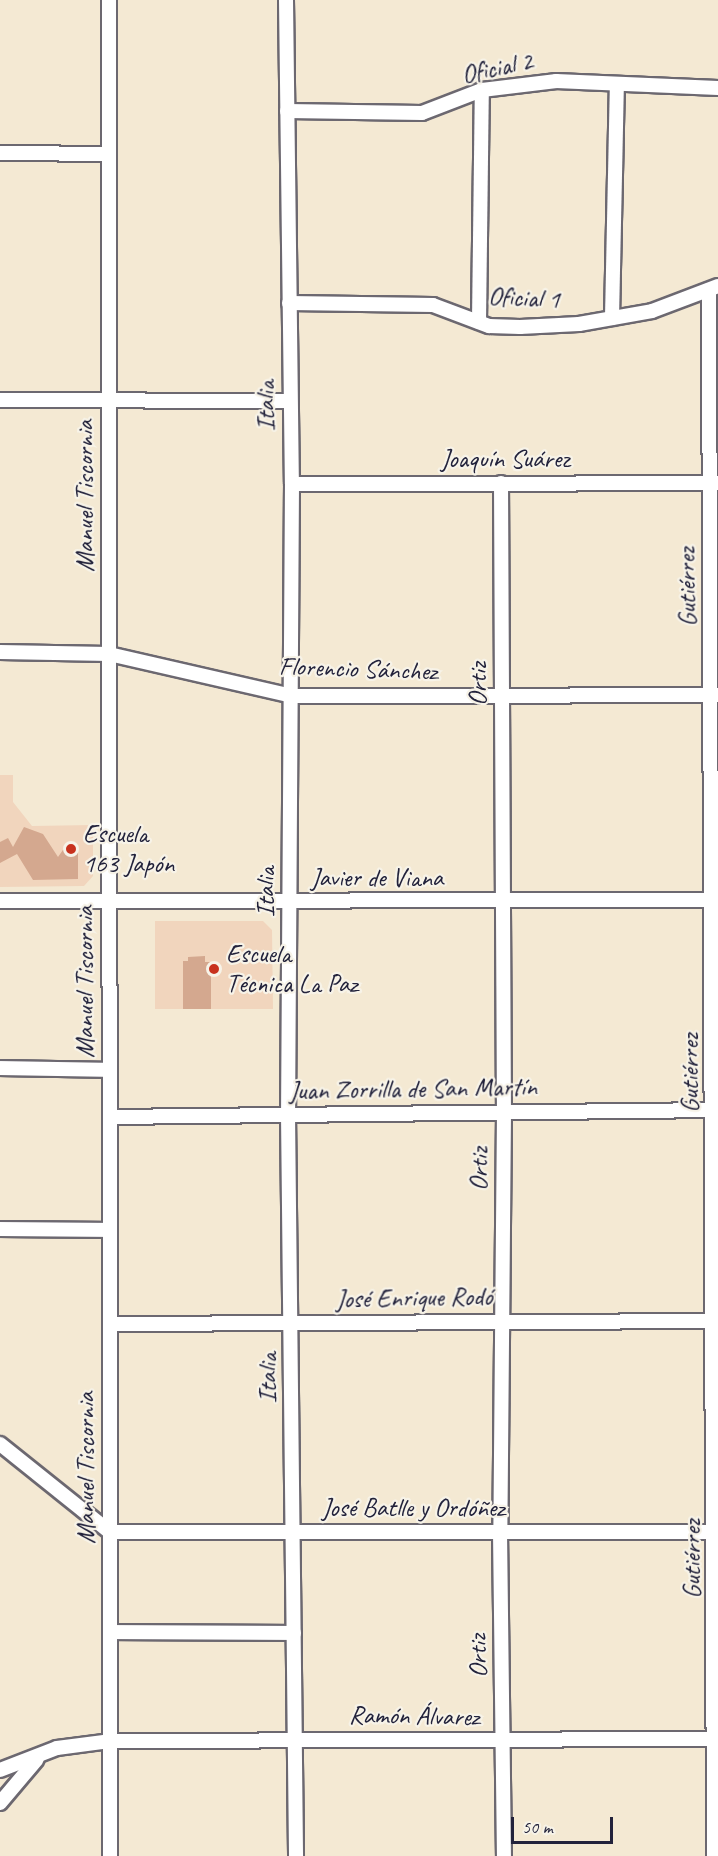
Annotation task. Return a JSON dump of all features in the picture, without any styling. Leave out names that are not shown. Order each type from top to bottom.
[{"type":"street","name":"Manuel Tiscornia","points":[[109,0],[110,1856]]},
{"type":"street","name":"Italia","points":[[286,0],[289,401],[292,484],[288,1114],[296,1856]]},
{"type":"street","name":"Oficial 2","points":[[287,111],[422,112],[482,90],[556,81],[718,88]]},
{"type":"street","points":[[612,318],[617,84]]},
{"type":"street","points":[[479,322],[482,90]]},
{"type":"street","points":[[0,153],[109,154]]},
{"type":"street","name":"Oficial 1","points":[[289,303],[433,305],[479,322],[520,327],[612,318],[652,311],[714,288]]},
{"type":"street","name":"Gutiérrez","points":[[714,288],[717,1447],[717,1738],[714,1856]]},
{"type":"street","points":[[0,400],[289,401]]},
{"type":"street","name":"Ortiz","points":[[501,483],[504,1112],[500,1532],[504,1856]]},
{"type":"street","name":"Joaquín Suárez","points":[[292,484],[714,483]]},
{"type":"street","name":"Florencio Sánchez","points":[[0,652],[109,654],[292,696],[715,695]]},
{"type":"street","name":"Javier de Viana","points":[[0,901],[716,900]]},
{"type":"street","points":[[0,1068],[110,1070]]},
{"type":"street","name":"Juan Zorrilla de San Martín","points":[[110,1117],[716,1110]]},
{"type":"street","points":[[0,1229],[110,1230]]},
{"type":"street","name":"José Enrique Rodó","points":[[110,1324],[716,1321]]},
{"type":"street","points":[[0,1444],[110,1532]]},
{"type":"street","name":"José Batlle y Ordóñez","points":[[110,1532],[716,1532]]},
{"type":"street","points":[[110,1632],[294,1633]]},
{"type":"street","name":"Ramón Álvarez","points":[[0,1770],[37,1758],[57,1748],[110,1741],[294,1739],[504,1741],[717,1738]]},
{"type":"street","points":[[0,1803],[37,1758]]},
{"type":"shaded area","points":[[0,775],[13,775],[13,802],[32,826],[93,825],[93,876],[84,886],[0,887]]},
{"type":"shaded area","name":"Escuela Técnica La Paz","points":[[155,921],[263,921],[272,930],[273,1009],[155,1009]]},
{"type":"building","points":[[24,827],[43,834],[58,857],[65,847],[73,847],[78,853],[78,879],[33,880],[17,854],[0,863],[0,842],[8,838],[13,847]]},
{"type":"building","points":[[205,956],[205,962],[211,962],[211,1009],[183,1009],[183,961],[188,961],[188,957]]},
{"type":"place","name":"Escuela 163 Japón","points":[[71,849]]},
{"type":"place","name":"Escuela Técnica La Paz","points":[[214,969]]}]
